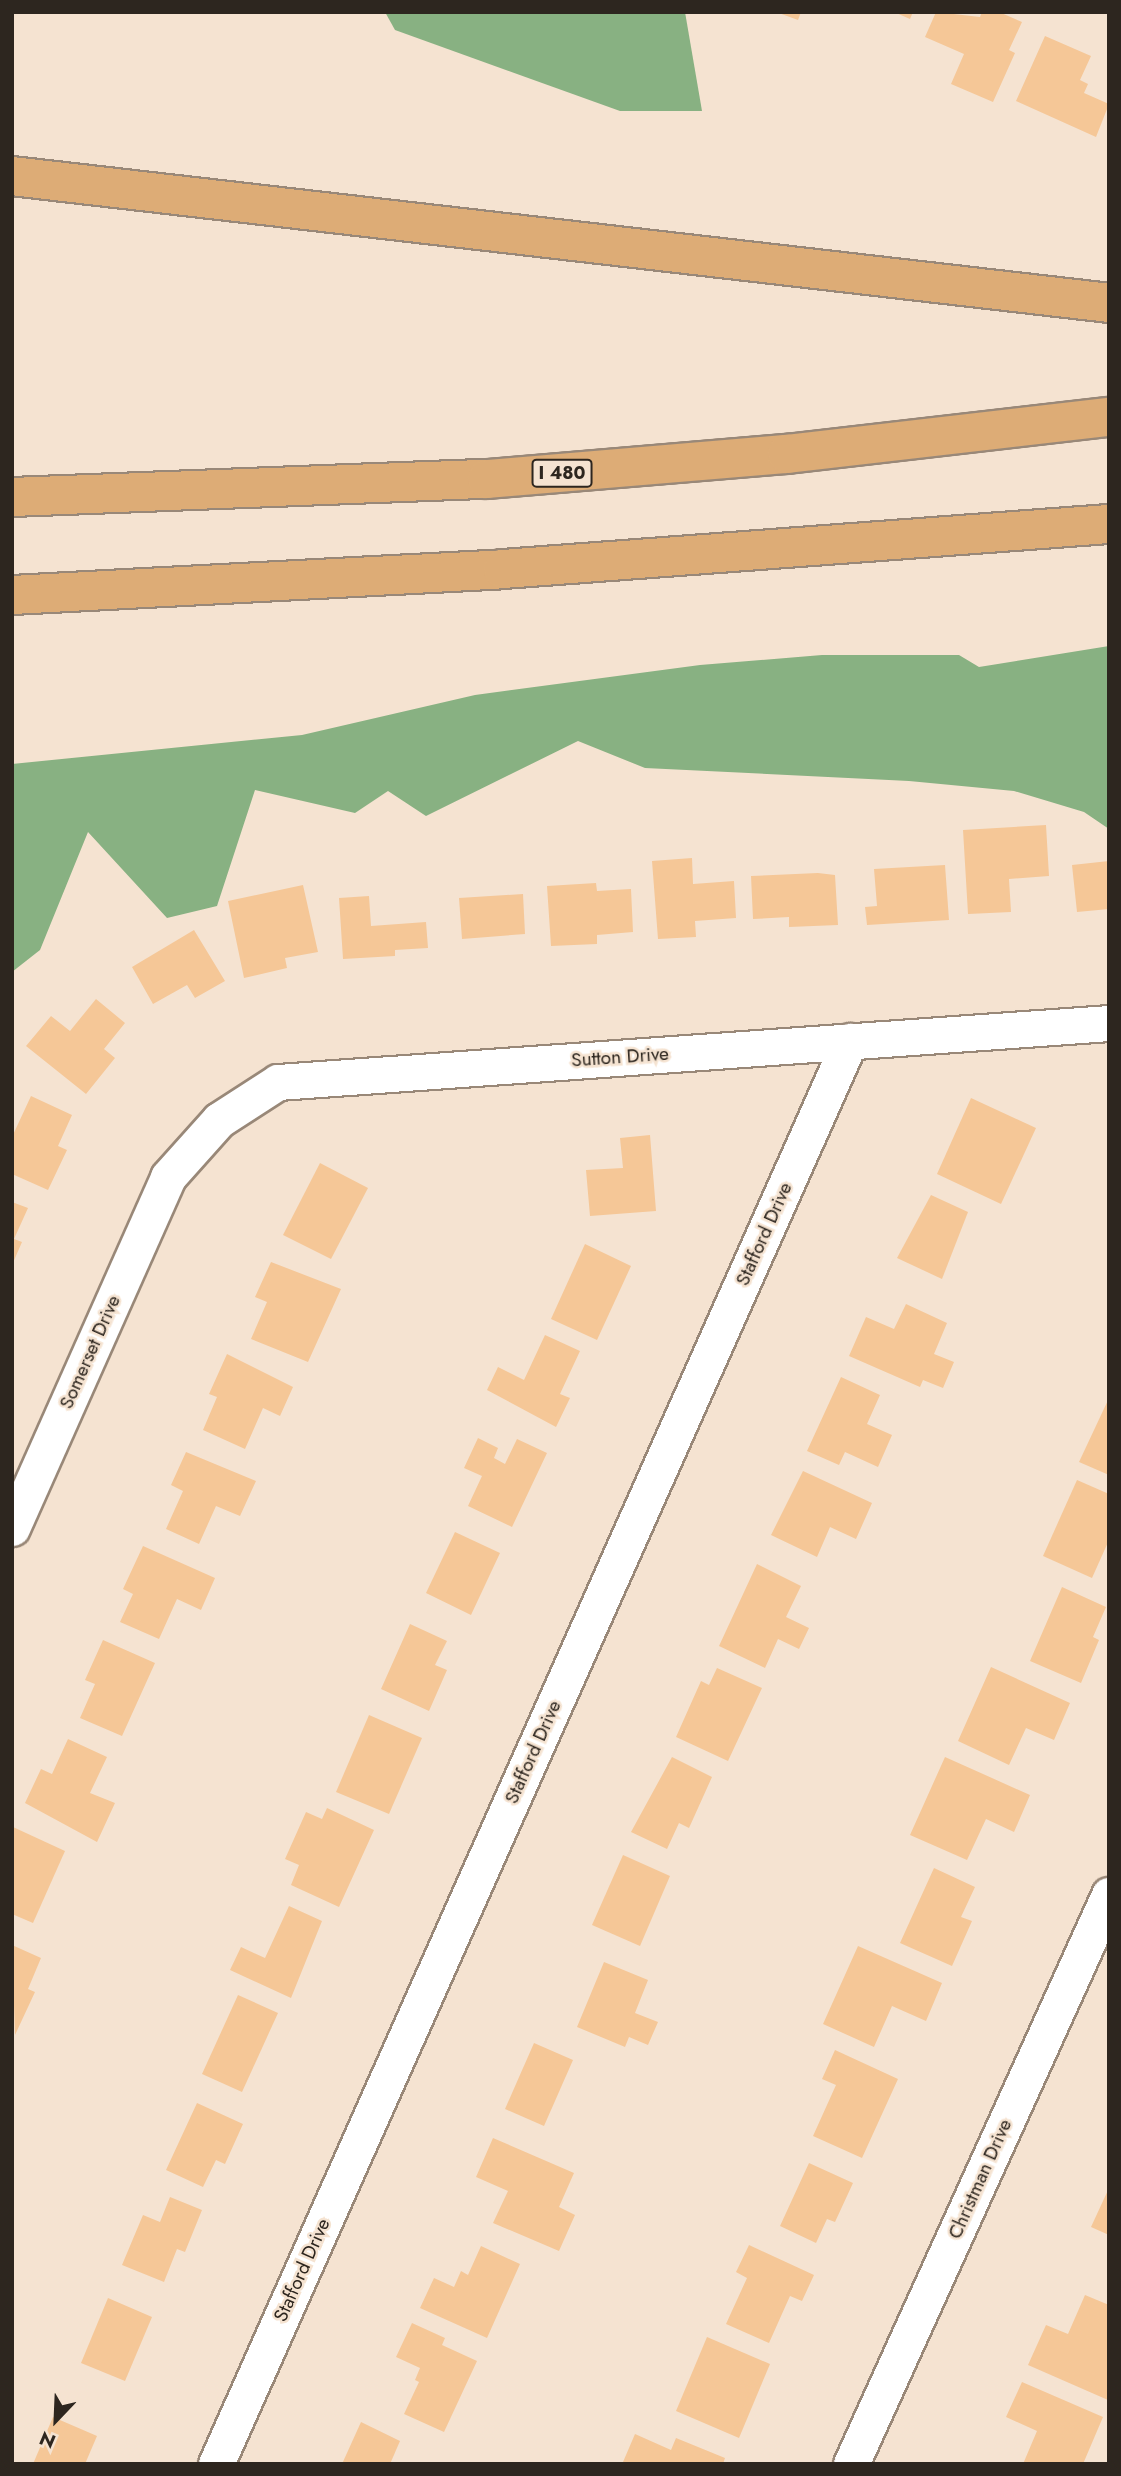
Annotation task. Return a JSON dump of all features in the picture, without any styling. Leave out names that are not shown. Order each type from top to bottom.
[{"type":"highway","points":[[12,176],[1109,303]]},
{"type":"highway","name":"I 480","points":[[12,497],[487,479],[787,454],[1109,417]]},
{"type":"highway","points":[[12,595],[517,568],[1109,524]]},
{"type":"street","name":"Sutton Drive","points":[[168,1177],[219,1120],[278,1082],[1109,1023]]},
{"type":"street","name":"Stafford Drive","points":[[216,2464],[850,1041]]},
{"type":"street","name":"Somerset Drive","points":[[12,1528],[168,1177]]},
{"type":"street","name":"Christman Drive","points":[[851,2464],[1109,1895]]},
{"type":"green space","points":[[385,12],[685,12],[702,111],[620,111],[395,30]]},
{"type":"green space","points":[[1109,646],[1109,829],[1084,812],[1014,791],[909,781],[645,768],[578,741],[426,816],[388,791],[355,813],[255,790],[217,906],[167,918],[88,832],[40,950],[12,972],[12,764],[302,735],[475,695],[700,665],[822,655],[959,655],[979,667]]},
{"type":"building","points":[[776,12],[801,12],[798,20]]},
{"type":"building","points":[[894,12],[913,12],[910,19]]},
{"type":"building","points":[[936,12],[980,17],[982,12],[999,12],[1022,22],[1009,50],[1015,53],[993,102],[951,84],[964,54],[925,37]]},
{"type":"building","points":[[1045,36],[1091,56],[1080,80],[1088,84],[1084,93],[1109,104],[1096,137],[1016,101]]},
{"type":"building","points":[[1046,825],[1049,876],[1009,879],[1011,912],[968,914],[963,830]]},
{"type":"building","points":[[692,858],[693,884],[734,881],[736,918],[695,921],[696,937],[658,939],[652,861]]},
{"type":"building","points":[[1109,861],[1109,909],[1077,912],[1072,865]]},
{"type":"building","points":[[945,865],[949,920],[867,925],[865,907],[877,906],[874,869]]},
{"type":"building","points":[[818,873],[835,875],[838,925],[789,927],[789,917],[753,919],[751,876]]},
{"type":"building","points":[[596,883],[597,891],[631,889],[633,932],[597,935],[597,944],[551,946],[547,886]]},
{"type":"building","points":[[303,885],[318,952],[285,958],[287,968],[244,978],[228,901]]},
{"type":"building","points":[[523,894],[525,934],[462,939],[459,898]]},
{"type":"building","points":[[369,896],[371,926],[426,922],[428,948],[395,950],[395,956],[343,959],[339,898]]},
{"type":"building","points":[[194,930],[225,981],[195,998],[187,985],[153,1004],[132,967]]},
{"type":"building","points":[[96,999],[125,1023],[104,1049],[115,1058],[86,1094],[26,1046],[51,1016],[70,1031]]},
{"type":"building","points":[[31,1096],[72,1115],[58,1146],[67,1150],[48,1190],[12,1174],[12,1137]]},
{"type":"building","points":[[971,1098],[1036,1128],[1001,1204],[937,1174]]},
{"type":"building","points":[[650,1135],[656,1211],[590,1216],[586,1170],[623,1168],[620,1138]]},
{"type":"building","points":[[320,1163],[368,1188],[331,1259],[283,1235]]},
{"type":"building","points":[[931,1195],[968,1212],[942,1279],[897,1258]]},
{"type":"building","points":[[12,1202],[28,1208],[14,1239],[22,1242],[12,1265]]},
{"type":"building","points":[[585,1244],[631,1266],[597,1340],[551,1319]]},
{"type":"building","points":[[271,1262],[341,1289],[308,1362],[251,1339],[267,1302],[255,1297]]},
{"type":"building","points":[[906,1304],[947,1323],[934,1354],[954,1362],[943,1388],[923,1380],[920,1387],[849,1356],[866,1317],[894,1329]]},
{"type":"building","points":[[545,1335],[580,1351],[560,1394],[570,1398],[556,1427],[487,1390],[498,1367],[524,1380]]},
{"type":"building","points":[[227,1354],[293,1387],[280,1416],[263,1408],[245,1449],[203,1430],[217,1397],[209,1394]]},
{"type":"building","points":[[841,1377],[880,1395],[867,1424],[892,1435],[878,1467],[845,1452],[839,1465],[807,1451]]},
{"type":"building","points":[[1109,1398],[1109,1475],[1079,1462]]},
{"type":"building","points":[[478,1438],[498,1448],[494,1458],[505,1464],[517,1439],[547,1453],[512,1527],[468,1506],[482,1476],[464,1468]]},
{"type":"building","points":[[186,1452],[256,1481],[240,1516],[216,1506],[199,1544],[166,1529],[183,1491],[171,1485]]},
{"type":"building","points":[[803,1471],[872,1503],[856,1539],[830,1527],[817,1557],[771,1535]]},
{"type":"building","points":[[1077,1480],[1109,1494],[1109,1540],[1092,1578],[1043,1556]]},
{"type":"building","points":[[455,1532],[500,1553],[471,1615],[426,1593]]},
{"type":"building","points":[[143,1546],[215,1578],[201,1610],[177,1599],[159,1639],[120,1622],[133,1594],[123,1589]]},
{"type":"building","points":[[757,1564],[801,1586],[786,1617],[809,1628],[799,1649],[778,1639],[765,1668],[719,1646]]},
{"type":"building","points":[[1062,1587],[1106,1607],[1093,1637],[1099,1640],[1081,1683],[1030,1661]]},
{"type":"building","points":[[410,1624],[447,1641],[435,1665],[447,1670],[429,1711],[381,1689]]},
{"type":"building","points":[[103,1640],[155,1663],[122,1736],[80,1718],[95,1684],[85,1680]]},
{"type":"building","points":[[991,1667],[1070,1703],[1054,1740],[1026,1728],[1009,1765],[958,1741]]},
{"type":"building","points":[[717,1668],[762,1688],[728,1761],[676,1737],[701,1681],[709,1685]]},
{"type":"building","points":[[369,1715],[422,1738],[389,1814],[336,1792]]},
{"type":"building","points":[[68,1739],[107,1757],[90,1793],[115,1803],[97,1842],[25,1803],[41,1769],[52,1774]]},
{"type":"building","points":[[672,1757],[712,1777],[689,1828],[679,1823],[667,1849],[631,1832]]},
{"type":"building","points":[[945,1757],[1030,1795],[1014,1832],[986,1819],[967,1860],[910,1835]]},
{"type":"building","points":[[327,1808],[374,1830],[339,1907],[291,1885],[299,1865],[285,1859],[306,1812],[322,1819]]},
{"type":"building","points":[[13,1827],[65,1851],[33,1923],[12,1914]]},
{"type":"building","points":[[623,1855],[670,1876],[640,1946],[592,1925]]},
{"type":"building","points":[[934,1868],[975,1887],[961,1917],[972,1921],[952,1966],[900,1943]]},
{"type":"building","points":[[289,1906],[322,1921],[291,1998],[230,1970],[241,1947],[265,1958]]},
{"type":"building","points":[[12,1945],[41,1958],[28,1989],[35,1992],[15,2035]]},
{"type":"building","points":[[858,1946],[942,1983],[926,2021],[892,2006],[874,2047],[823,2024]]},
{"type":"building","points":[[604,1962],[648,1980],[635,2013],[658,2022],[648,2045],[629,2037],[625,2047],[577,2027]]},
{"type":"building","points":[[238,1995],[278,2013],[242,2092],[202,2074]]},
{"type":"building","points":[[534,2043],[573,2060],[544,2126],[505,2109]]},
{"type":"building","points":[[835,2050],[898,2079],[862,2158],[813,2136],[836,2085],[822,2079]]},
{"type":"building","points":[[197,2103],[243,2124],[225,2164],[216,2160],[203,2187],[166,2170]]},
{"type":"building","points":[[493,2138],[574,2173],[559,2207],[575,2215],[559,2251],[493,2223],[508,2191],[476,2177]]},
{"type":"building","points":[[809,2163],[853,2183],[835,2222],[827,2219],[816,2243],[780,2226]]},
{"type":"building","points":[[1109,2188],[1109,2235],[1091,2227]]},
{"type":"building","points":[[170,2197],[202,2210],[185,2252],[177,2249],[164,2282],[122,2265],[143,2215],[160,2222]]},
{"type":"building","points":[[749,2245],[814,2275],[802,2301],[790,2296],[769,2343],[726,2324],[747,2278],[736,2272]]},
{"type":"building","points":[[481,2246],[520,2264],[487,2338],[420,2308],[434,2278],[454,2287],[461,2271],[468,2275]]},
{"type":"building","points":[[1085,2295],[1109,2305],[1108,2400],[1028,2365],[1046,2325],[1068,2334]]},
{"type":"building","points":[[108,2298],[152,2317],[125,2381],[81,2363]]},
{"type":"building","points":[[412,2323],[445,2338],[442,2345],[477,2361],[444,2432],[404,2414],[419,2382],[415,2380],[420,2368],[396,2357]]},
{"type":"building","points":[[707,2337],[770,2364],[739,2438],[676,2411]]},
{"type":"building","points":[[1022,2382],[1103,2417],[1083,2464],[1023,2464],[1037,2431],[1006,2417]]},
{"type":"building","points":[[53,2417],[97,2436],[85,2464],[33,2464]]},
{"type":"building","points":[[361,2422],[400,2441],[390,2464],[342,2464]]},
{"type":"building","points":[[635,2434],[671,2450],[676,2438],[725,2458],[723,2464],[628,2464],[623,2462]]}]
